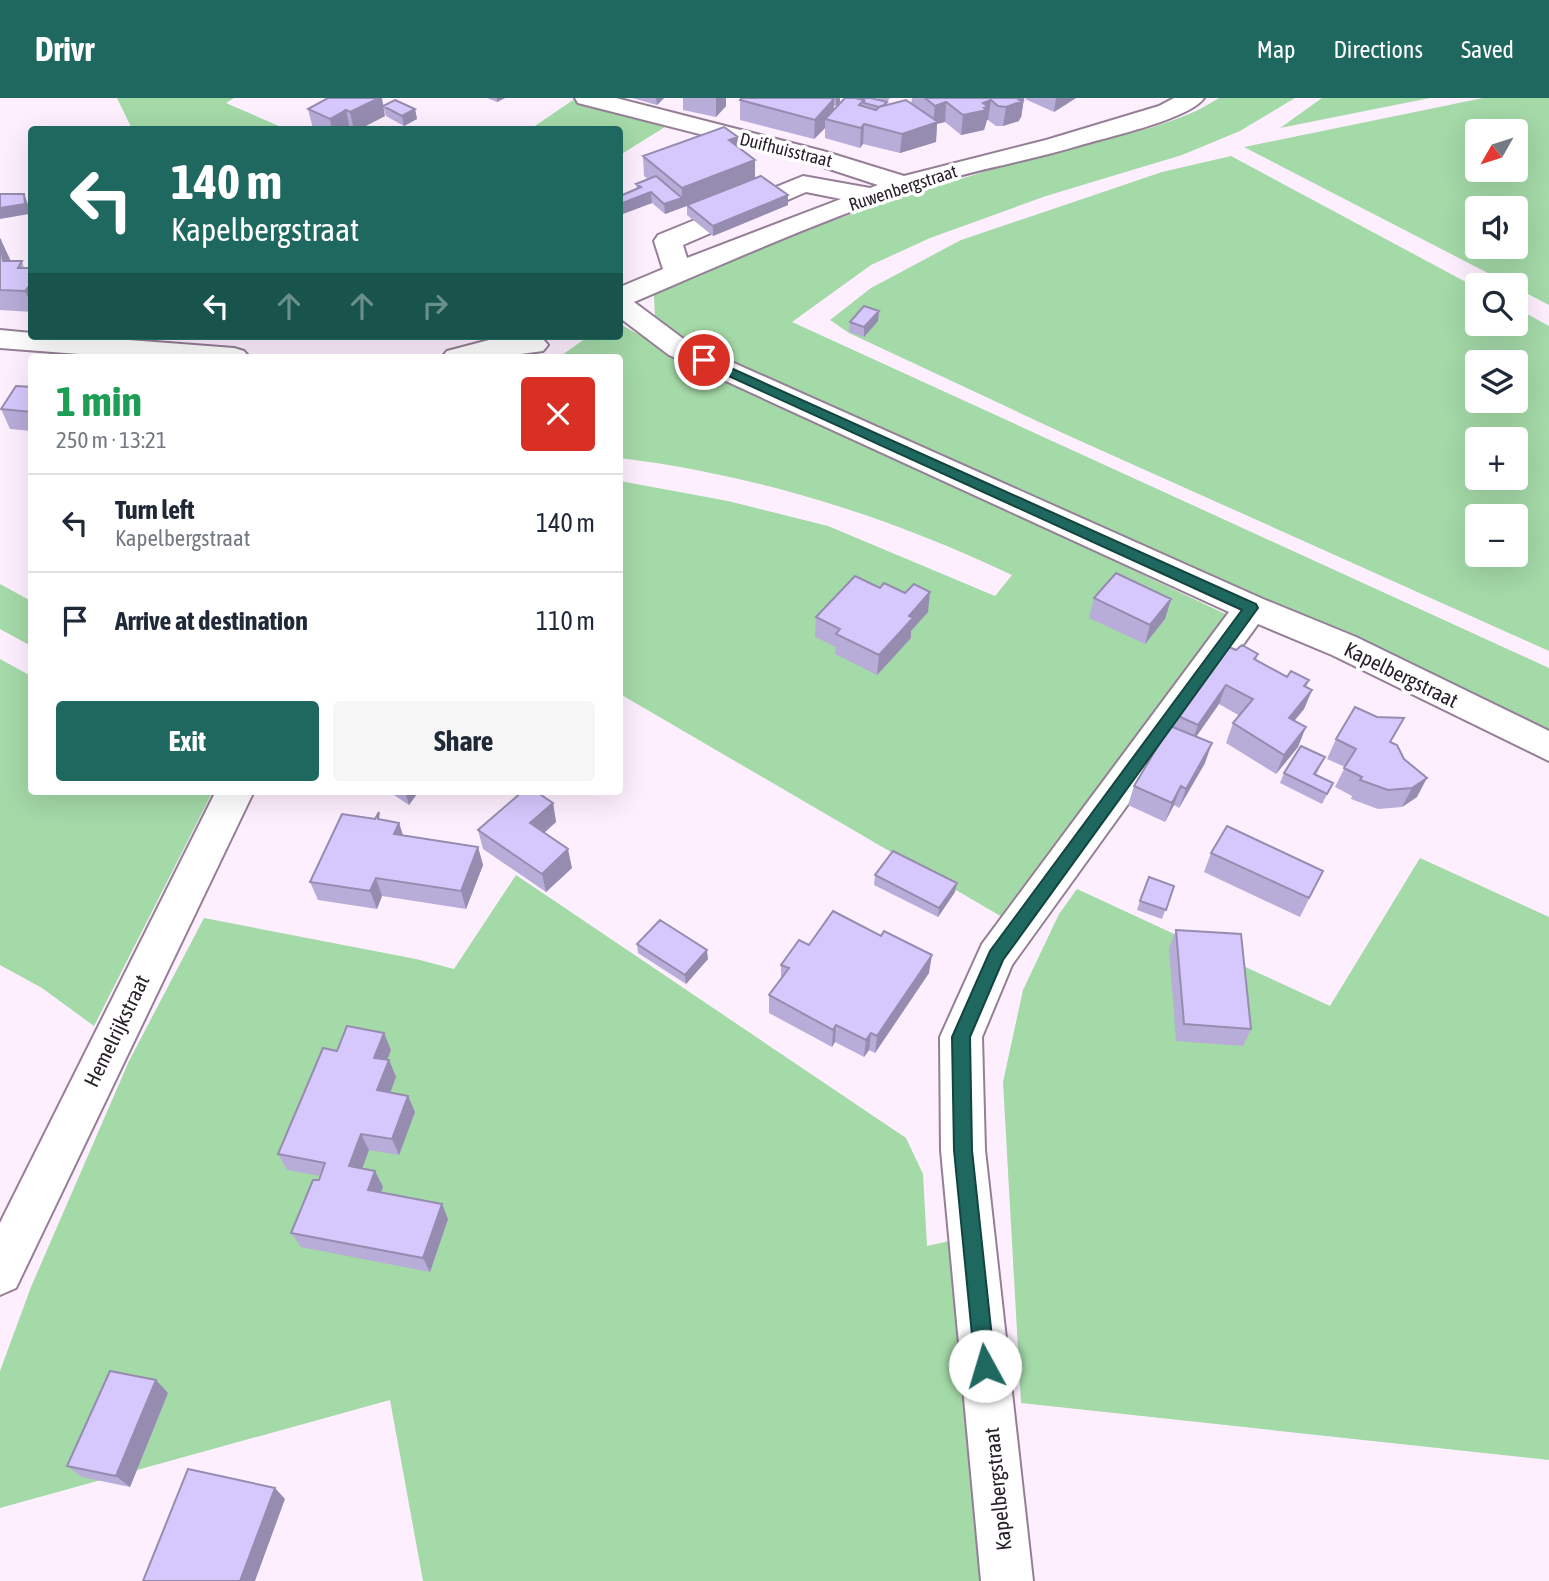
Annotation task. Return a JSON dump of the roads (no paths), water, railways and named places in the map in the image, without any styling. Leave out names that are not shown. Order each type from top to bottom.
[{"type":"street","name":"Duifhuisstraat","points":[[587,98],[814,156],[903,184]]},
{"type":"street","name":"Ruwenbergstraat","points":[[623,296],[903,184],[1055,145],[1168,111],[1192,98]]},
{"type":"street","name":"Kapelbergstraat","points":[[623,306],[679,349],[1251,608],[1344,646],[1549,747]]},
{"type":"street","points":[[0,339],[195,354]]},
{"type":"street","points":[[469,354],[489,349],[534,346]]},
{"type":"street","name":"Kapelbergstraat","points":[[1007,1581],[963,1150],[961,1037],[996,956],[1251,608]]},
{"type":"street","name":"Hemelrijkstraat","points":[[0,1272],[233,795]]}]
